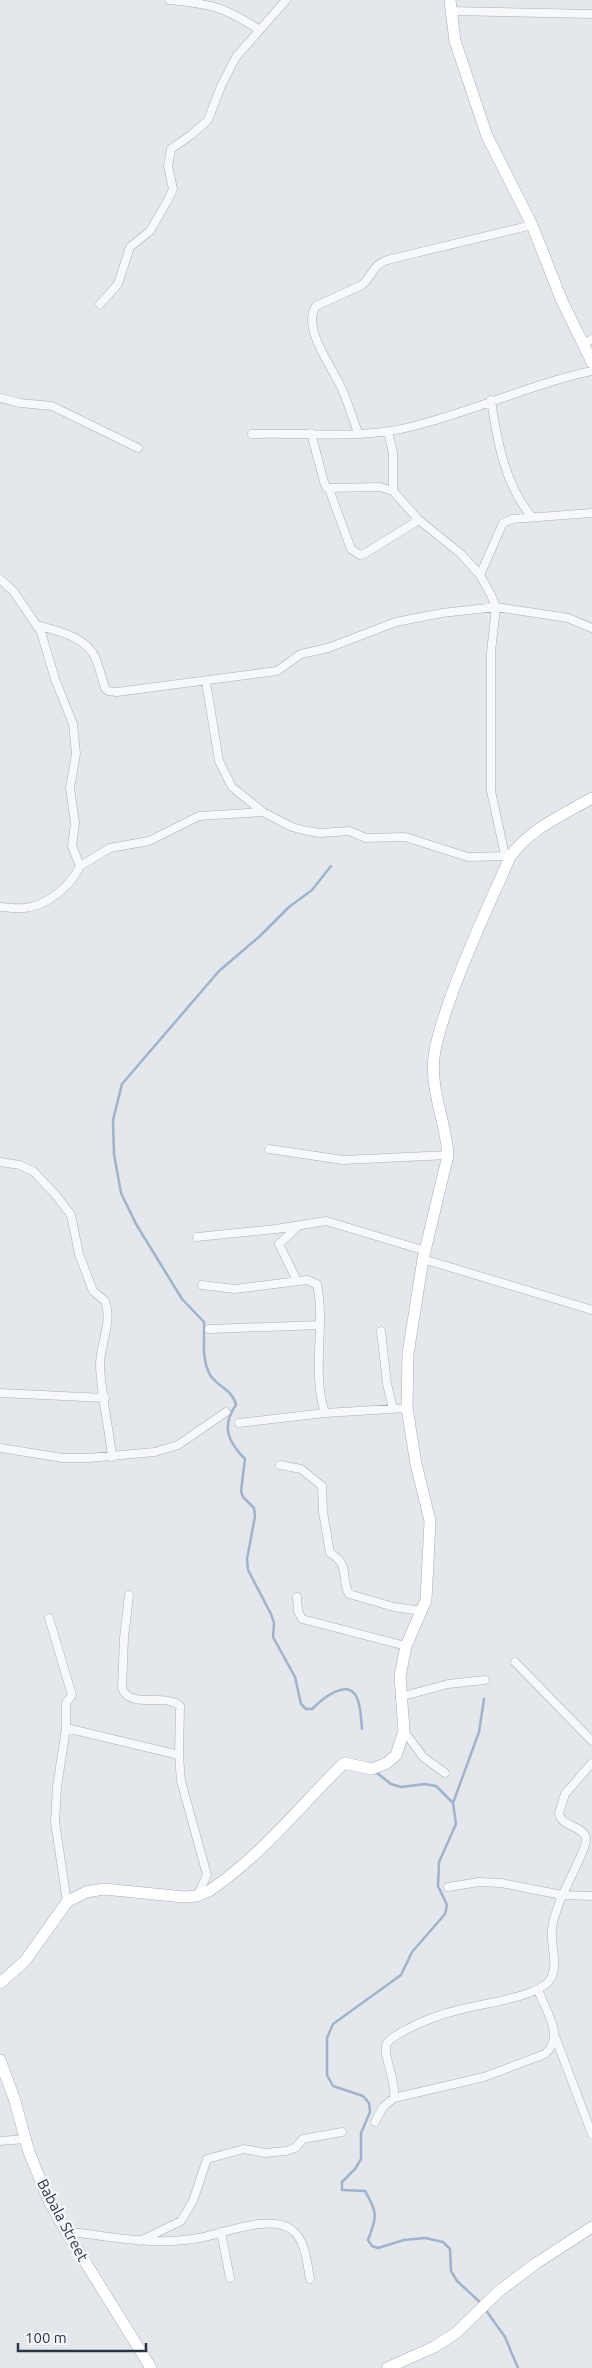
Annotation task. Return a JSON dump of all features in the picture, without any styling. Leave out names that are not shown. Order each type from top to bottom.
[{"type":"street","points":[[170,0],[215,6],[228,11],[260,30]]},
{"type":"street","points":[[100,304],[118,284],[130,247],[150,231],[173,189],[168,166],[170,149],[191,135],[208,120],[221,86],[236,57],[286,0]]},
{"type":"street","points":[[592,14],[451,6],[456,41],[487,136],[532,224],[562,301],[588,342],[592,362]]},
{"type":"street","points":[[358,433],[343,391],[317,343],[312,322],[316,306],[362,285],[377,264],[387,260],[532,224]]},
{"type":"street","points":[[252,434],[388,432],[414,426],[554,379],[592,372]]},
{"type":"street","points":[[0,398],[20,403],[52,406],[138,448]]},
{"type":"street","points":[[492,400],[500,446],[514,491],[519,502],[532,518]]},
{"type":"street","points":[[388,432],[393,453],[392,491]]},
{"type":"street","points":[[311,433],[324,482],[329,489],[351,548],[360,555],[364,554],[419,520]]},
{"type":"street","points":[[329,489],[380,487],[392,491],[419,520],[461,554],[480,575],[496,607],[491,652],[491,790],[507,856]]},
{"type":"street","points":[[480,575],[503,523],[512,519],[592,512]]},
{"type":"street","points":[[0,579],[14,592],[37,625],[46,644],[55,679],[73,724],[76,754],[70,788],[75,823],[72,846],[80,866]]},
{"type":"street","points":[[37,625],[71,636],[90,650],[108,691],[117,692],[206,682],[277,671],[301,654],[328,648],[375,629],[442,613],[496,607],[568,618],[592,628]]},
{"type":"street","points":[[206,682],[220,761],[232,787],[262,812],[292,827],[307,831],[320,833],[349,831],[366,838],[405,837],[468,857],[507,856]]},
{"type":"street","points":[[0,1983],[25,1961],[67,1902],[96,1889],[168,1897],[197,1896],[220,1884],[242,1865],[290,1821],[314,1792],[344,1763],[372,1769],[387,1763],[396,1755],[400,1748],[404,1731],[400,1697],[400,1676],[406,1646],[426,1600],[429,1572],[430,1521],[416,1464],[406,1408],[408,1354],[424,1255],[448,1155],[447,1138],[435,1085],[434,1058],[456,984],[507,856],[539,829],[592,798]]},
{"type":"street","points":[[0,907],[24,908],[47,899],[66,887],[75,878],[80,866],[110,848],[149,841],[199,816],[262,812]]},
{"type":"street","points":[[269,1149],[343,1160],[448,1155]]},
{"type":"street","points":[[0,1162],[20,1165],[33,1171],[71,1215],[85,1274],[93,1291],[105,1301],[107,1306],[108,1325],[100,1362],[112,1457]]},
{"type":"street","points":[[197,1237],[298,1226],[315,1222],[336,1223],[424,1255],[592,1310]]},
{"type":"street","points":[[296,1281],[279,1244],[298,1226]]},
{"type":"street","points":[[202,1285],[235,1289],[307,1280],[317,1284],[320,1326],[318,1393],[325,1412]]},
{"type":"street","points":[[209,1329],[320,1326]]},
{"type":"street","points":[[381,1331],[387,1384],[393,1409]]},
{"type":"street","points":[[0,1393],[105,1398]]},
{"type":"street","points":[[239,1423],[325,1412],[406,1408]]},
{"type":"street","points":[[0,1448],[63,1458],[112,1457],[167,1449],[193,1436],[226,1412]]},
{"type":"street","points":[[280,1465],[301,1469],[322,1486],[322,1512],[327,1545],[330,1553],[338,1558],[345,1569],[346,1588],[349,1594],[394,1607],[422,1610]]},
{"type":"street","points":[[129,1595],[124,1638],[122,1688],[124,1694],[131,1698],[162,1699],[176,1702],[180,1706],[179,1755],[181,1781],[207,1874],[197,1896]]},
{"type":"street","points":[[297,1597],[298,1611],[302,1619],[406,1646]]},
{"type":"street","points":[[49,1618],[72,1694],[66,1703],[66,1728],[57,1787],[55,1822],[67,1902]]},
{"type":"street","points":[[515,1662],[592,1741]]},
{"type":"street","points":[[400,1697],[440,1686],[485,1680]]},
{"type":"street","points":[[66,1728],[179,1755]]},
{"type":"street","points":[[404,1731],[422,1757],[445,1773]]},
{"type":"street","points":[[394,2098],[394,2080],[385,2053],[386,2044],[391,2039],[421,2021],[503,2000],[538,1989],[549,1981],[554,1965],[552,1929],[562,1895],[575,1865],[587,1844],[586,1837],[582,1832],[563,1821],[559,1813],[565,1794],[592,1763]]},
{"type":"street","points":[[448,1886],[478,1882],[501,1883],[562,1895],[592,1896]]},
{"type":"street","points":[[538,1989],[592,2134]]},
{"type":"street","points":[[375,2122],[383,2107],[394,2098],[484,2076],[533,2060],[552,2048],[556,2039]]},
{"type":"street","name":"Babala Street","points":[[0,2060],[26,2139],[50,2201],[66,2231],[151,2368]]},
{"type":"street","points":[[140,2241],[181,2221],[193,2200],[207,2159],[244,2149],[265,2153],[286,2152],[295,2148],[303,2139],[342,2132]]},
{"type":"street","points":[[0,2141],[26,2139]]},
{"type":"street","points":[[66,2231],[140,2241],[175,2241],[259,2224],[278,2224],[292,2230],[303,2245],[310,2279]]},
{"type":"street","points":[[387,2368],[404,2365],[456,2333],[498,2292],[535,2264],[592,2227]]},
{"type":"street","points":[[221,2232],[230,2278]]},
{"type":"waterway","points":[[331,866],[312,890],[289,907],[260,936],[219,971],[122,1084],[113,1120],[114,1154],[121,1193],[136,1224],[182,1299],[204,1322],[204,1354],[209,1373],[215,1381],[228,1391],[236,1405],[229,1420],[228,1434],[234,1446],[245,1459],[241,1491],[243,1497],[254,1508],[255,1516],[247,1559],[248,1570],[271,1614],[274,1623],[273,1637],[295,1677],[301,1704],[306,1709],[312,1709],[335,1692],[348,1689],[357,1698],[362,1729]]},
{"type":"waterway","points":[[482,2304],[457,2281],[451,2271],[450,2249],[443,2242],[425,2238],[404,2240],[378,2248],[372,2246],[368,2240],[375,2215],[372,2205],[365,2191],[342,2190],[342,2182],[355,2169],[361,2159],[361,2133],[370,2112],[369,2103],[363,2096],[333,2086],[327,2075],[327,2038],[333,2024],[401,1975],[412,1952],[445,1914],[447,1905],[438,1886],[439,1862],[456,1824],[453,1803],[479,1732],[484,1699]]},
{"type":"waterway","points":[[377,1773],[391,1784],[401,1787],[425,1784],[436,1786],[453,1803]]},
{"type":"waterway","points":[[485,2309],[505,2337],[518,2368]]}]
